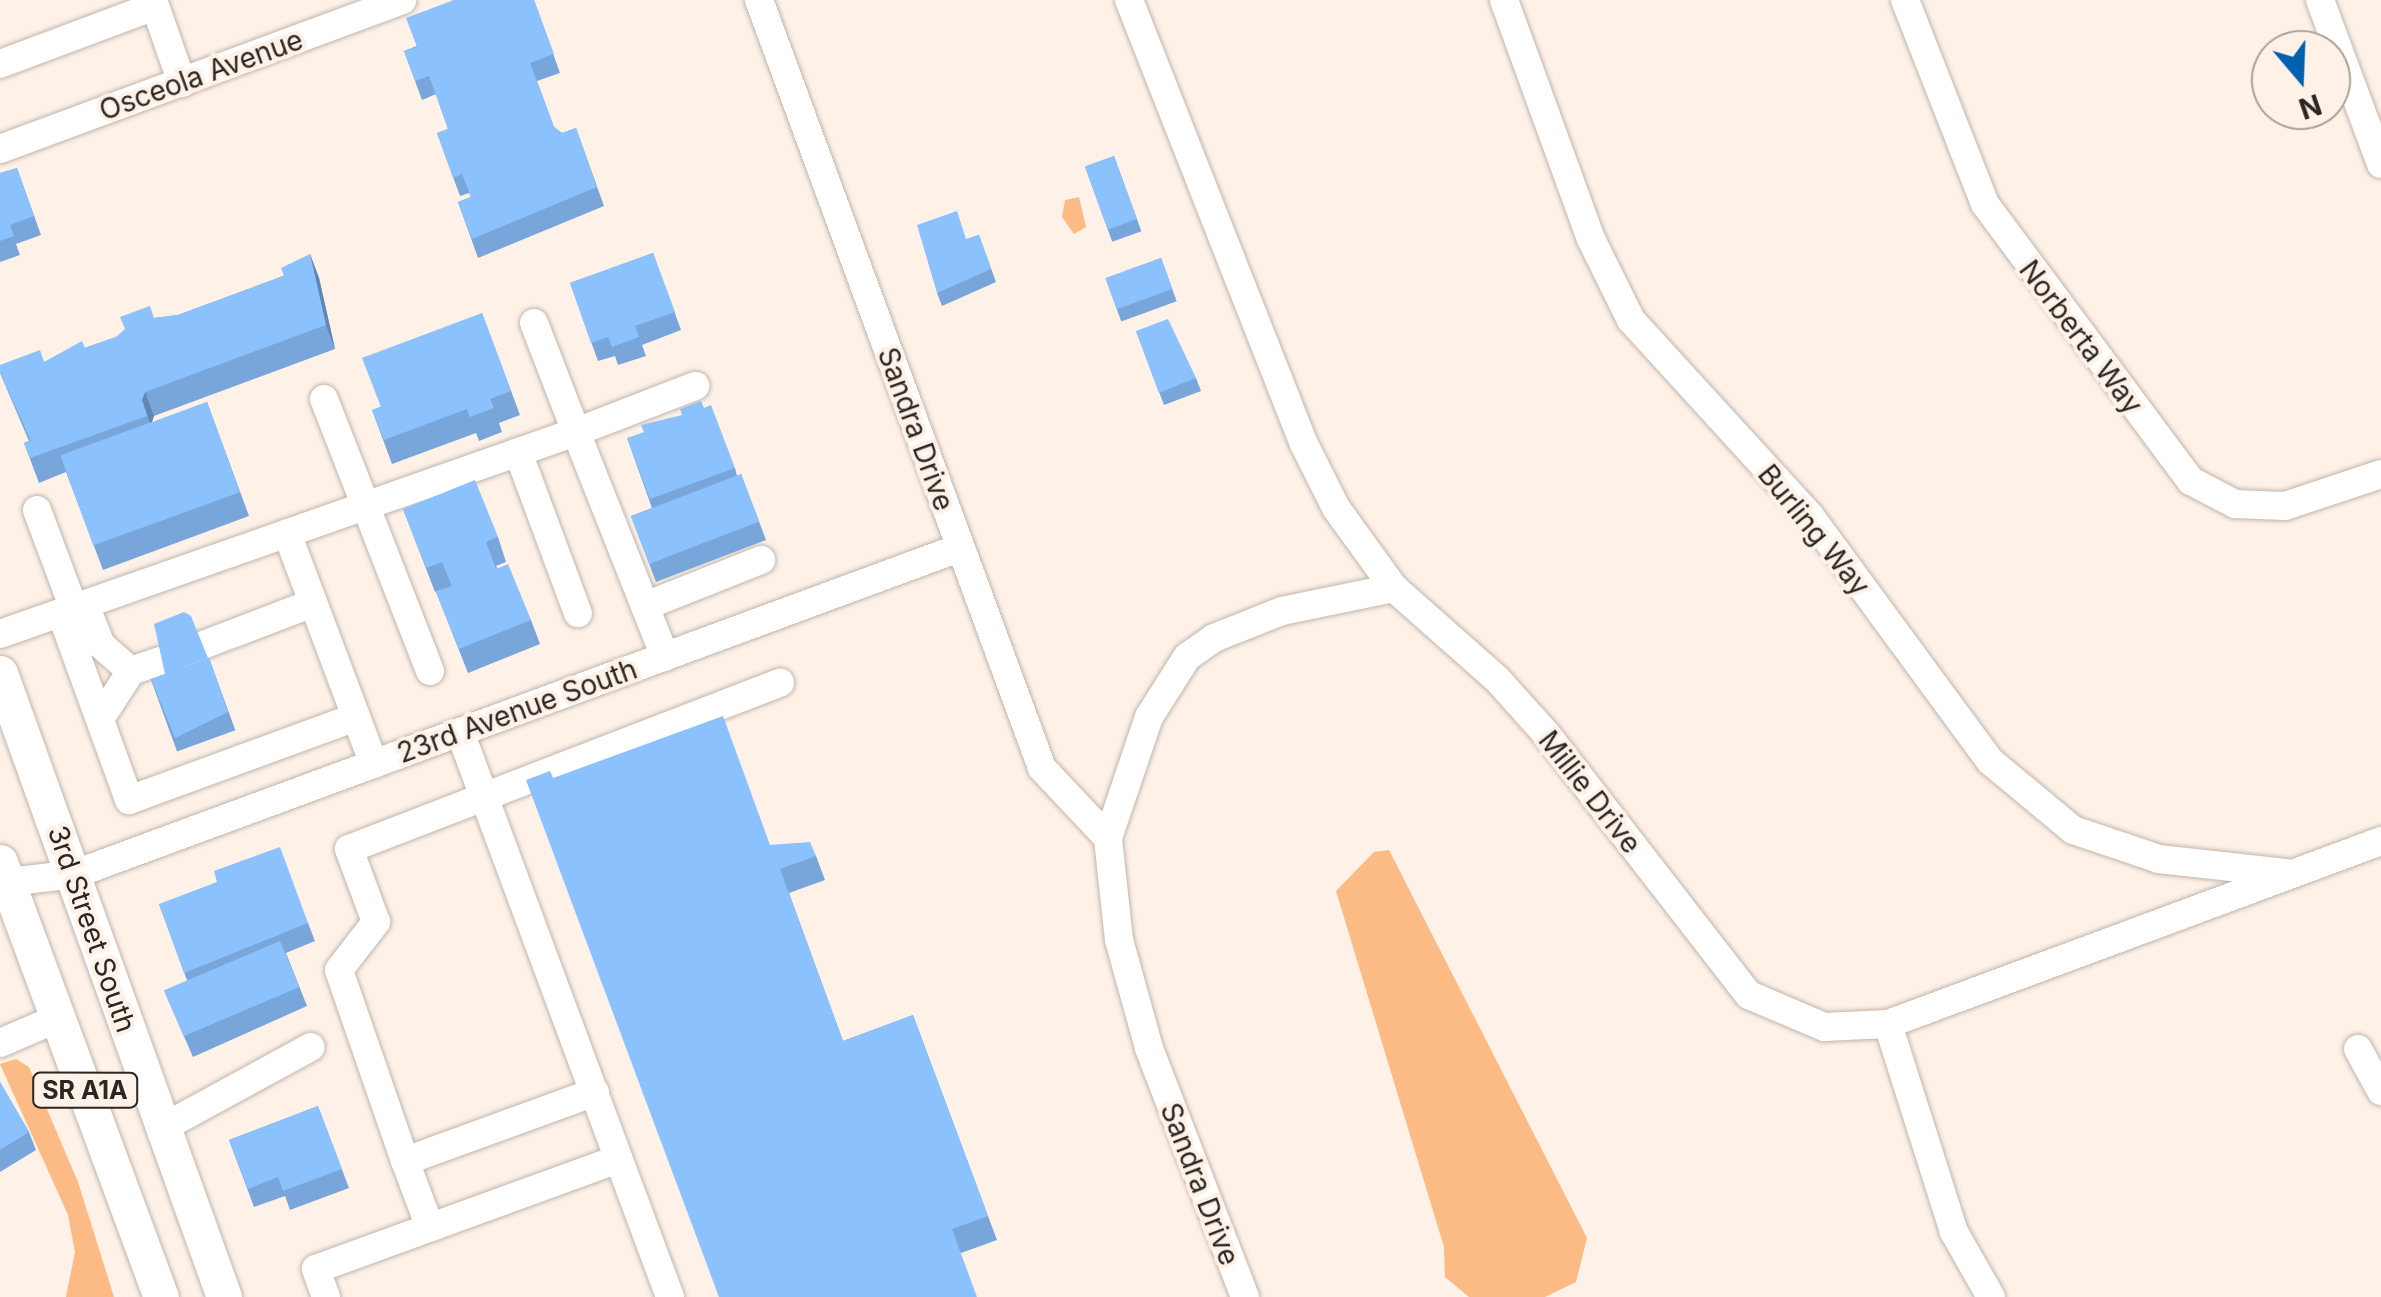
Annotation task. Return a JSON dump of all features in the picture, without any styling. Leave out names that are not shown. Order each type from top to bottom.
[{"type":"main road","name":"3rd Street South","points":[[0,673],[76,874],[224,1297]]},
{"type":"main road","name":"SR A1A","points":[[2,876],[162,1297]]},
{"type":"street","name":"Osceola Avenue","points":[[1,145],[182,83],[402,0]]},
{"type":"street","name":"Sandra Drive","points":[[759,0],[1042,768],[1108,838]]},
{"type":"street","name":"Millie Drive","points":[[1129,0],[1304,444],[1336,508],[1394,588],[1497,679],[1547,735],[1749,995],[1824,1028],[1888,1024],[2381,841]]},
{"type":"street","name":"Burling Way","points":[[1504,0],[1591,239],[1631,320],[1810,516],[1990,761],[2073,830],[2160,858],[2292,874]]},
{"type":"street","name":"Norberta Way","points":[[1905,0],[1985,204],[2191,481],[2235,504],[2274,506],[2381,474]]},
{"type":"street","points":[[2320,0],[2375,129],[2381,164]]},
{"type":"street","points":[[0,64],[154,3],[182,83]]},
{"type":"street","points":[[534,323],[665,656]]},
{"type":"street","points":[[0,634],[576,432],[695,386]]},
{"type":"street","points":[[324,399],[430,671]]},
{"type":"street","points":[[518,452],[578,614]]},
{"type":"street","points":[[37,510],[73,609],[102,724],[129,800],[356,718]]},
{"type":"street","points":[[287,534],[374,764]]},
{"type":"street","name":"23rd Avenue South","points":[[2,876],[76,874],[960,548]]},
{"type":"street","points":[[645,606],[761,560]]},
{"type":"street","name":"Sandra Drive","points":[[1245,1297],[1150,1048],[1116,924],[1108,838],[1149,718],[1186,657],[1214,638],[1282,611],[1394,588]]},
{"type":"street","points":[[203,645],[313,603]]},
{"type":"street","points":[[73,609],[101,645],[131,671]]},
{"type":"street","points":[[102,724],[131,671],[164,660]]},
{"type":"street","points":[[430,1228],[339,970],[376,922],[349,849],[780,683]]},
{"type":"street","points":[[460,732],[670,1297]]},
{"type":"street","points":[[0,1043],[58,1018]]},
{"type":"street","points":[[1888,1024],[1954,1232],[1991,1297]]},
{"type":"street","points":[[164,1127],[310,1048]]},
{"type":"street","points":[[2358,1049],[2381,1091]]},
{"type":"street","points":[[406,1160],[594,1092]]},
{"type":"street","points":[[326,1297],[316,1269],[620,1159]]},
{"type":"shaded area","points":[[1079,197],[1086,227],[1074,234],[1062,217],[1065,200]]},
{"type":"shaded area","points":[[1389,850],[1587,1238],[1576,1282],[1545,1297],[1469,1297],[1445,1277],[1444,1247],[1336,891],[1374,852]]},
{"type":"shaded area","points":[[16,1059],[29,1067],[78,1182],[114,1297],[66,1297],[75,1252],[68,1215],[0,1064]]},
{"type":"building","points":[[454,0],[534,0],[554,54],[530,63],[554,127],[562,133],[576,128],[597,187],[472,239],[458,202],[471,197],[462,174],[453,178],[437,133],[448,129],[429,76],[415,81],[404,51],[417,47],[406,18]]},
{"type":"building","points":[[1114,156],[1137,219],[1108,230],[1085,167]]},
{"type":"building","points":[[17,168],[34,216],[10,225],[14,236],[0,241],[0,173]]},
{"type":"building","points":[[957,211],[966,239],[979,235],[991,269],[937,293],[917,225]]},
{"type":"building","points":[[653,253],[675,312],[635,326],[639,337],[612,347],[608,337],[591,343],[570,283]]},
{"type":"building","points":[[310,254],[326,325],[145,392],[142,400],[147,416],[30,458],[24,443],[31,441],[0,365],[40,350],[44,362],[82,341],[85,348],[116,337],[125,329],[120,317],[150,306],[154,318],[178,315],[284,276],[281,268]]},
{"type":"building","points":[[1161,258],[1172,289],[1117,309],[1106,278]]},
{"type":"building","points":[[482,313],[511,391],[490,399],[494,408],[470,417],[467,409],[384,440],[372,410],[381,407],[362,358]]},
{"type":"building","points":[[1168,319],[1196,378],[1159,393],[1136,331]]},
{"type":"building","points":[[701,401],[704,408],[711,405],[735,468],[650,499],[627,438],[644,432],[641,425],[682,415],[680,409]]},
{"type":"building","points":[[207,402],[240,492],[93,546],[60,455]]},
{"type":"building","points":[[741,474],[759,522],[649,564],[631,516]]},
{"type":"building","points":[[475,480],[498,537],[486,542],[496,569],[508,564],[531,620],[459,649],[436,592],[452,586],[442,562],[426,568],[403,509]]},
{"type":"building","points":[[184,612],[191,616],[208,658],[165,674],[154,624]]},
{"type":"building","points":[[209,658],[228,712],[175,738],[151,679]]},
{"type":"building","points":[[723,716],[770,845],[810,842],[816,856],[780,869],[843,1041],[913,1015],[988,1216],[952,1229],[977,1297],[719,1297],[526,780],[550,771],[553,778]]},
{"type":"building","points":[[280,847],[308,923],[184,973],[159,904],[217,882],[214,871]]},
{"type":"building","points":[[280,941],[300,987],[184,1036],[164,990]]},
{"type":"building","points":[[0,1082],[29,1132],[0,1150]]},
{"type":"building","points":[[318,1106],[342,1169],[283,1191],[278,1177],[248,1189],[229,1140]]}]
